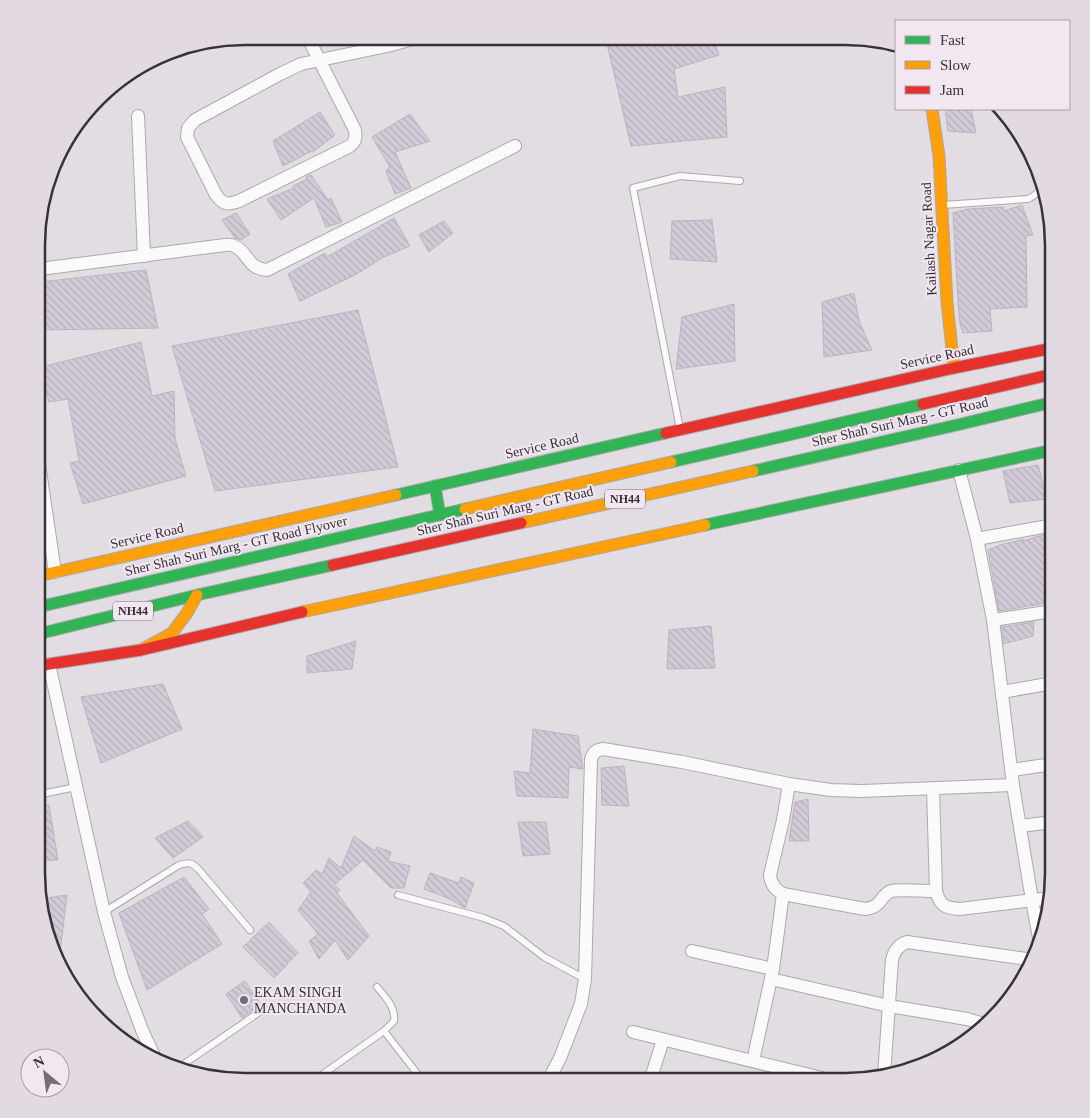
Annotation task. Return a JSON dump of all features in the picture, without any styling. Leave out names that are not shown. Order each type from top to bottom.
[{"type":"main road","name":"Kailash Nagar Road","points":[[932,110],[939,156],[947,302],[954,368]]},
{"type":"main road","name":"Service Road","points":[[45,574],[954,368],[1045,350]]},
{"type":"main road","name":"Sher Shah Suri Marg - GT Road","points":[[440,515],[1045,376]]},
{"type":"main road","name":"Sher Shah Suri Marg - GT Road","points":[[196,596],[1045,404]]},
{"type":"main road","points":[[45,665],[141,650],[348,601],[1045,452]]},
{"type":"main road","points":[[435,486],[440,515]]},
{"type":"main road","name":"Sher Shah Suri Marg - GT Road Flyover","points":[[45,605],[440,515]]},
{"type":"main road","points":[[141,650],[172,633],[187,613],[196,596]]},
{"type":"main road","name":"NH44","points":[[45,632],[196,596]]},
{"type":"street","points":[[312,45],[319,60],[355,130],[354,142],[350,146],[239,200],[230,204],[222,202],[216,195],[187,137],[188,128],[195,120],[301,64],[319,60],[387,46],[391,45]]},
{"type":"street","points":[[138,116],[144,256]]},
{"type":"street","points":[[45,268],[225,245],[234,246],[259,270],[267,270],[515,146]]},
{"type":"street","points":[[959,470],[977,539],[994,620],[1013,785],[1037,928]]},
{"type":"street","points":[[45,504],[55,572]]},
{"type":"street","points":[[977,539],[1045,526]]},
{"type":"street","points":[[994,620],[1045,612]]},
{"type":"street","points":[[45,669],[76,787],[104,912],[122,977],[151,1049]]},
{"type":"street","points":[[1002,692],[1045,684]]},
{"type":"street","points":[[552,1073],[581,1004],[585,979],[591,760],[592,754],[597,750],[604,749],[682,762],[789,784],[831,790],[933,789],[1013,785]]},
{"type":"street","points":[[1012,770],[1045,765]]},
{"type":"street","points":[[789,784],[770,875],[771,883],[775,889],[783,894],[866,909],[878,905],[885,895],[894,890],[936,891]]},
{"type":"street","points":[[933,789],[936,891],[938,900],[944,906],[951,909],[960,909],[1043,899]]},
{"type":"street","points":[[1020,826],[1045,823]]},
{"type":"street","points":[[753,1061],[772,974],[783,894]]},
{"type":"street","points":[[885,1069],[893,954],[902,944],[906,942],[1025,959]]},
{"type":"street","points":[[692,951],[889,1006],[978,1022]]},
{"type":"street","points":[[633,1032],[802,1073]]},
{"type":"street","points":[[653,1073],[663,1040]]},
{"type":"lane","points":[[680,430],[633,188],[680,176],[740,181]]},
{"type":"lane","points":[[942,205],[1028,199],[1038,194]]},
{"type":"lane","points":[[45,793],[76,787]]},
{"type":"lane","points":[[104,912],[188,862],[194,864],[250,930]]},
{"type":"lane","points":[[398,895],[484,918],[504,926],[544,957],[585,979]]},
{"type":"lane","points":[[324,1073],[384,1031],[394,1021],[393,1007],[377,987]]},
{"type":"lane","points":[[185,1063],[264,1009]]},
{"type":"lane","points":[[384,1031],[417,1073]]},
{"type":"building","points":[[607,45],[715,45],[719,55],[674,69],[678,97],[725,87],[727,137],[631,146]]},
{"type":"building","points":[[945,110],[971,110],[976,133],[948,131]]},
{"type":"building","points":[[320,112],[335,135],[313,152],[283,166],[273,141]]},
{"type":"building","points":[[410,114],[430,141],[395,152],[411,188],[395,194],[386,171],[390,167],[372,137]]},
{"type":"building","points":[[311,175],[328,200],[331,198],[342,222],[326,227],[314,198],[281,220],[267,199],[294,188],[293,186]]},
{"type":"building","points":[[1022,205],[1033,235],[1026,236],[1027,307],[990,309],[992,331],[963,333],[960,324],[958,301],[953,213],[968,209],[1003,207],[1004,211]]},
{"type":"building","points":[[236,213],[250,234],[241,240],[235,238],[222,220]]},
{"type":"building","points":[[394,218],[410,246],[382,258],[355,275],[300,301],[288,274],[325,253],[327,257]]},
{"type":"building","points":[[712,220],[717,262],[670,259],[672,221]]},
{"type":"building","points":[[444,221],[453,233],[429,252],[419,235]]},
{"type":"building","points":[[146,270],[158,328],[45,330],[45,281]]},
{"type":"building","points":[[854,293],[859,321],[872,350],[824,357],[822,302]]},
{"type":"building","points":[[734,304],[735,361],[676,369],[682,317]]},
{"type":"building","points":[[358,310],[398,467],[215,491],[172,346]]},
{"type":"building","points":[[141,342],[152,396],[174,391],[175,439],[186,476],[83,504],[70,463],[79,461],[68,399],[49,402],[45,384],[45,366]]},
{"type":"building","points":[[1038,465],[1045,491],[1045,499],[1010,503],[1003,471]]},
{"type":"building","points":[[1045,535],[1045,603],[999,611],[988,550],[1000,545]]},
{"type":"building","points":[[1034,622],[1033,636],[1004,644],[1002,627]]},
{"type":"building","points":[[711,626],[715,668],[667,669],[669,630]]},
{"type":"building","points":[[356,641],[352,669],[307,673],[307,656]]},
{"type":"building","points":[[163,684],[182,729],[101,763],[81,697]]},
{"type":"building","points":[[533,729],[578,736],[583,769],[569,767],[568,798],[517,796],[514,771],[530,773]]},
{"type":"building","points":[[624,766],[629,806],[602,805],[601,768]]},
{"type":"building","points":[[808,799],[809,841],[789,841],[795,802]]},
{"type":"building","points":[[49,805],[58,860],[45,861],[45,806]]},
{"type":"building","points":[[188,821],[203,837],[173,858],[155,838]]},
{"type":"building","points":[[518,822],[546,822],[550,854],[523,856]]},
{"type":"building","points":[[354,836],[375,851],[377,847],[391,852],[388,861],[410,866],[404,888],[391,888],[363,860],[334,885],[340,890],[337,893],[369,936],[348,960],[335,940],[319,959],[309,941],[318,934],[298,910],[311,892],[303,883],[316,870],[322,874],[329,858],[341,868]]},
{"type":"building","points":[[430,873],[459,883],[461,877],[474,883],[465,908],[450,899],[424,889]]},
{"type":"building","points":[[184,877],[209,909],[202,914],[222,944],[147,990],[119,913]]},
{"type":"building","points":[[67,895],[60,950],[52,925],[47,898]]},
{"type":"building","points":[[269,922],[298,953],[274,978],[243,947]]},
{"type":"building","name":"EKAM SINGH MANCHANDA","points":[[245,981],[261,1005],[242,1018],[226,994]]},
{"type":"traffic: fast","points":[[671,462],[923,404]]},
{"type":"traffic: fast","points":[[753,471],[1045,404]]},
{"type":"traffic: fast","points":[[396,495],[666,433]]},
{"type":"traffic: fast","points":[[705,525],[1045,452]]},
{"type":"traffic: fast","points":[[435,486],[440,515]]},
{"type":"traffic: fast","points":[[45,605],[465,509]]},
{"type":"traffic: fast","points":[[45,632],[197,595],[333,565]]},
{"type":"traffic: slow","points":[[932,110],[939,156],[947,302],[954,368]]},
{"type":"traffic: slow","points":[[465,509],[671,462]]},
{"type":"traffic: slow","points":[[521,523],[753,471]]},
{"type":"traffic: slow","points":[[45,574],[396,495]]},
{"type":"traffic: slow","points":[[302,612],[705,525]]},
{"type":"traffic: slow","points":[[141,650],[172,633],[187,613],[197,595]]},
{"type":"traffic: jam","points":[[666,433],[954,368],[1045,350]]},
{"type":"traffic: jam","points":[[923,404],[1045,376]]},
{"type":"traffic: jam","points":[[333,565],[521,523]]},
{"type":"traffic: jam","points":[[45,665],[141,650],[302,612]]},
{"type":"place","name":"EKAM SINGH MANCHANDA","points":[[244,1000]]}]
